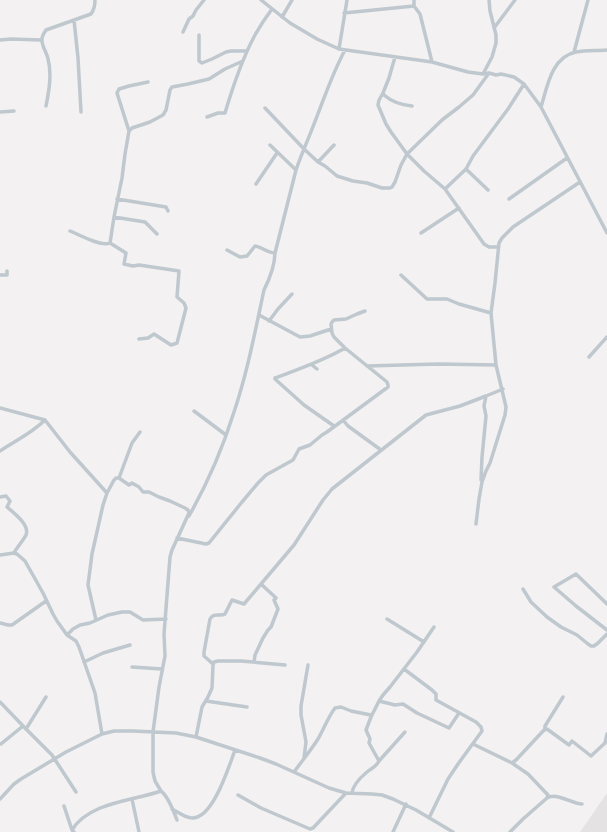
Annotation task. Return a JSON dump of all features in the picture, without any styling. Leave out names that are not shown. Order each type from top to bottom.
[{"type":"street","points":[[46,106],[49,93],[50,70],[47,55],[41,40],[43,34],[46,30],[91,14],[95,0]]},
{"type":"street","points":[[183,32],[189,19],[193,16],[204,0]]},
{"type":"street","points":[[261,0],[290,23],[317,39],[339,49],[432,62],[468,72],[496,75],[501,74],[518,79],[524,84],[541,107],[607,231]]},
{"type":"street","points":[[282,17],[292,0]]},
{"type":"street","points":[[339,49],[347,0]]},
{"type":"street","points":[[414,0],[414,6],[420,14],[432,62]]},
{"type":"street","points":[[483,74],[492,57],[496,39],[489,0]]},
{"type":"street","points":[[494,28],[515,0]]},
{"type":"street","points":[[574,52],[588,0]]},
{"type":"street","points":[[344,13],[414,6]]},
{"type":"street","points":[[208,117],[218,113],[225,113],[242,61],[256,34],[272,9]]},
{"type":"street","points":[[74,20],[81,112]]},
{"type":"street","points":[[199,35],[199,61],[202,63],[222,53],[231,51],[247,51]]},
{"type":"street","points":[[0,40],[41,40]]},
{"type":"street","points":[[183,526],[197,502],[212,470],[234,414],[243,382],[264,290],[275,260],[275,252],[296,170],[330,82],[345,50]]},
{"type":"street","points":[[541,107],[557,63],[574,52],[607,50]]},
{"type":"street","points":[[395,57],[389,78],[378,104],[386,124],[407,154],[445,189],[484,244],[489,247],[498,248]]},
{"type":"street","points":[[129,131],[132,128],[150,122],[163,115],[166,110],[172,87],[209,79],[242,61]]},
{"type":"street","points":[[265,108],[304,149],[337,176],[382,188],[390,188],[395,182],[407,154],[442,120],[473,95],[489,74]]},
{"type":"street","points":[[110,243],[129,131],[117,93],[119,89],[148,82]]},
{"type":"street","points":[[445,189],[466,169],[473,156],[508,109],[524,84]]},
{"type":"street","points":[[383,93],[393,102],[412,106]]},
{"type":"street","points":[[0,112],[14,111]]},
{"type":"street","points":[[270,144],[277,153],[296,170]]},
{"type":"street","points":[[318,162],[334,145]]},
{"type":"street","points":[[256,184],[277,153]]},
{"type":"street","points":[[509,199],[567,158]]},
{"type":"street","points":[[466,169],[488,190]]},
{"type":"street","points":[[476,524],[481,489],[505,415],[506,407],[503,389],[496,365],[491,312],[499,243],[502,238],[513,228],[580,182]]},
{"type":"street","points":[[117,199],[166,207],[168,211]]},
{"type":"street","points":[[421,233],[459,208]]},
{"type":"street","points":[[114,217],[145,222],[157,234]]},
{"type":"street","points":[[70,231],[86,239],[107,245],[110,243],[126,253],[124,264],[179,272],[177,297],[184,303],[186,308],[177,343],[171,345],[154,334],[148,338],[139,339]]},
{"type":"street","points":[[227,250],[240,257],[247,256],[256,246],[274,254],[275,252]]},
{"type":"street","points":[[0,275],[7,275],[7,271]]},
{"type":"street","points":[[402,275],[427,298],[433,300],[447,299],[459,304],[491,312]]},
{"type":"street","points":[[269,320],[292,294]]},
{"type":"street","points":[[177,538],[206,544],[209,543],[266,475],[293,460],[299,449],[312,443],[388,387],[387,382],[345,348],[332,333],[331,324],[334,320],[346,319],[365,311]]},
{"type":"street","points":[[259,315],[300,337],[310,336],[331,329]]},
{"type":"street","points":[[589,357],[607,337]]},
{"type":"street","points":[[334,426],[304,404],[275,378],[331,357],[345,348]]},
{"type":"street","points":[[312,364],[317,370]]},
{"type":"street","points":[[367,366],[438,364],[496,365]]},
{"type":"street","points":[[213,664],[204,656],[210,618],[214,615],[223,616],[232,600],[244,604],[294,545],[323,500],[332,490],[426,415],[460,406],[503,389]]},
{"type":"street","points":[[481,489],[486,416],[484,406],[486,396]]},
{"type":"street","points":[[0,408],[45,420],[70,452],[107,493]]},
{"type":"street","points":[[194,411],[226,435]]},
{"type":"street","points":[[0,451],[45,420]]},
{"type":"street","points":[[343,420],[348,426],[381,450]]},
{"type":"street","points":[[96,620],[88,585],[92,554],[107,493],[114,480],[119,478],[132,443],[140,432]]},
{"type":"street","points":[[119,478],[129,485],[132,484],[139,487],[143,492],[149,492],[185,508],[189,513],[170,557],[164,634],[165,656],[153,732],[153,772],[156,781],[177,820]]},
{"type":"street","points":[[0,497],[6,496],[10,501],[7,507],[23,522],[26,528],[26,535],[14,553]]},
{"type":"street","points":[[0,555],[14,553],[25,561],[57,621],[68,635],[76,641],[94,693],[102,734]]},
{"type":"street","points":[[607,604],[576,574],[554,587],[607,630]]},
{"type":"street","points":[[254,662],[255,655],[263,638],[271,627],[278,609],[274,600],[276,597],[261,584]]},
{"type":"street","points":[[523,589],[531,602],[547,617],[561,627],[577,635],[591,646],[594,646],[607,634]]},
{"type":"street","points":[[0,623],[12,625],[46,600]]},
{"type":"street","points":[[68,635],[73,629],[80,626],[108,615],[122,612],[130,612],[143,620],[166,619]]},
{"type":"street","points":[[387,619],[424,642]]},
{"type":"street","points":[[379,761],[369,743],[370,740],[366,730],[371,715],[383,695],[434,627]]},
{"type":"street","points":[[84,662],[103,653],[130,644]]},
{"type":"street","points":[[196,738],[202,707],[212,688],[214,662],[218,660],[285,665]]},
{"type":"street","points":[[304,759],[306,742],[301,715],[301,706],[308,665]]},
{"type":"street","points":[[132,667],[162,669]]},
{"type":"street","points":[[404,669],[432,690],[436,694],[436,700],[476,722],[481,727],[482,731],[448,779],[429,818]]},
{"type":"street","points":[[1,744],[24,728],[46,697]]},
{"type":"street","points":[[512,763],[545,729],[545,726],[563,697]]},
{"type":"street","points":[[206,701],[247,707]]},
{"type":"street","points":[[379,701],[395,705],[403,704],[449,728],[459,713]]},
{"type":"street","points":[[0,702],[52,755],[76,792]]},
{"type":"street","points":[[294,772],[311,750],[335,708],[342,707],[351,711],[371,715]]},
{"type":"street","points":[[545,729],[569,745],[572,742],[591,756],[605,743],[607,734]]},
{"type":"street","points":[[0,798],[21,779],[66,752],[102,734],[114,731],[176,733],[260,758],[329,788],[346,793],[382,795],[406,804],[453,832]]},
{"type":"street","points":[[352,793],[356,783],[378,763],[405,732]]},
{"type":"street","points":[[473,744],[512,763],[528,774],[548,795],[547,798]]},
{"type":"street","points":[[172,809],[186,817],[193,818],[206,812],[218,793],[235,750]]},
{"type":"street","points":[[73,831],[76,823],[81,818],[95,810],[161,791]]},
{"type":"street","points":[[238,795],[261,808],[310,829],[313,828],[346,793]]},
{"type":"street","points":[[510,832],[551,796],[577,804],[582,804]]},
{"type":"street","points":[[132,799],[139,832]]},
{"type":"street","points":[[393,832],[406,804]]},
{"type":"street","points":[[64,806],[73,831]]},
{"type":"street","points":[[441,832],[444,827]]},
{"type":"shaded area","points":[[607,793],[607,832],[580,832],[592,815]]}]
